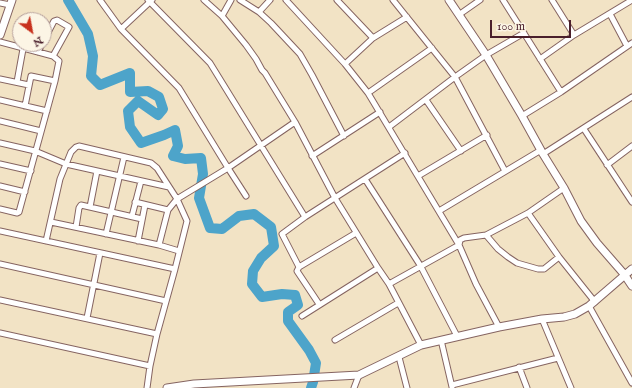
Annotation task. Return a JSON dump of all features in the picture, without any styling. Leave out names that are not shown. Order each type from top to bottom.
[{"type":"street","points":[[100,0],[121,29],[179,88],[246,196]]},
{"type":"street","points":[[121,29],[150,0],[205,57],[305,217]]},
{"type":"street","points":[[204,0],[222,16],[256,59],[295,122],[335,198],[389,284],[421,346]]},
{"type":"street","points":[[222,16],[231,0]]},
{"type":"street","points":[[240,0],[259,12],[300,54],[344,136]]},
{"type":"street","points":[[259,12],[270,0]]},
{"type":"street","points":[[286,0],[345,64],[368,93],[390,127],[459,245],[476,284],[499,327]]},
{"type":"street","points":[[337,0],[372,38]]},
{"type":"street","points":[[393,0],[455,77],[505,171]]},
{"type":"street","points":[[449,0],[460,14],[486,55],[564,188],[581,221],[632,286]]},
{"type":"street","points":[[460,14],[480,0]]},
{"type":"street","points":[[503,0],[561,92]]},
{"type":"street","points":[[540,58],[574,35],[632,0]]},
{"type":"street","points":[[554,1],[574,35]]},
{"type":"street","points":[[0,3],[11,3],[1,27],[0,35]]},
{"type":"street","points":[[610,14],[627,46]]},
{"type":"street","points":[[345,64],[372,38],[407,17]]},
{"type":"street","points":[[52,25],[54,21],[57,20],[68,27],[53,56]]},
{"type":"street","points":[[390,127],[486,55],[524,33]]},
{"type":"street","points":[[0,42],[12,46]]},
{"type":"street","points":[[522,116],[561,92],[632,43]]},
{"type":"street","points":[[368,93],[432,48]]},
{"type":"street","points":[[17,82],[22,52]]},
{"type":"street","points":[[0,209],[19,212],[55,81],[59,61],[53,56],[38,52]]},
{"type":"street","points":[[25,106],[31,76],[55,81]]},
{"type":"street","points":[[0,79],[29,85]]},
{"type":"street","points":[[439,211],[505,171],[584,129],[632,97]]},
{"type":"street","points":[[0,100],[46,111]]},
{"type":"street","points":[[426,100],[461,151]]},
{"type":"street","points":[[312,156],[380,112]]},
{"type":"street","points":[[0,122],[41,131]]},
{"type":"street","points":[[159,245],[168,210],[177,199],[228,168],[295,122]]},
{"type":"street","points":[[584,129],[632,202]]},
{"type":"street","points":[[418,176],[487,136]]},
{"type":"street","points":[[0,142],[35,151],[66,164],[169,187]]},
{"type":"street","points":[[46,241],[60,179],[71,152],[76,147],[79,146],[151,163],[157,168],[177,199],[187,221],[157,334],[147,388]]},
{"type":"street","points":[[607,165],[632,146]]},
{"type":"street","points":[[319,304],[297,271],[299,267],[282,234],[305,217],[405,153]]},
{"type":"street","points":[[106,234],[124,157]]},
{"type":"street","points":[[0,164],[31,171]]},
{"type":"street","points":[[90,207],[97,171]]},
{"type":"street","points":[[365,179],[420,265],[457,336]]},
{"type":"street","points":[[132,216],[141,181]]},
{"type":"street","points":[[0,186],[25,192]]},
{"type":"street","points":[[389,284],[420,265],[459,245],[460,240],[464,238],[486,235],[528,213],[564,188]]},
{"type":"street","points":[[135,202],[168,210]]},
{"type":"street","points":[[76,227],[79,206],[81,205],[142,219]]},
{"type":"street","points":[[138,241],[145,205]]},
{"type":"street","points":[[528,213],[592,304],[632,383]]},
{"type":"street","points":[[50,222],[159,245],[179,251]]},
{"type":"street","points":[[0,231],[175,269]]},
{"type":"street","points":[[299,267],[356,233]]},
{"type":"street","points":[[486,235],[498,249],[508,257],[517,262],[538,269],[544,269],[559,257]]},
{"type":"street","points":[[87,318],[100,253]]},
{"type":"street","points":[[0,264],[166,301]]},
{"type":"street","points":[[302,316],[378,268]]},
{"type":"street","points":[[167,388],[194,384],[221,385],[359,375],[421,346],[441,340],[499,327],[575,314],[592,304],[624,274],[632,269]]},
{"type":"street","points":[[0,300],[157,334]]},
{"type":"street","points":[[335,340],[398,303]]},
{"type":"street","points":[[542,319],[571,388]]},
{"type":"street","points":[[0,333],[150,366]]},
{"type":"street","points":[[441,340],[452,387],[519,367],[558,358]]},
{"type":"street","points":[[399,357],[408,388]]},
{"type":"street","points":[[519,367],[527,388]]},
{"type":"street","points":[[354,388],[359,375]]},
{"type":"waterway","points":[[68,0],[88,34],[93,56],[91,76],[100,85],[130,73],[130,92],[148,91],[159,97],[163,109],[158,115],[138,101],[128,111],[130,127],[141,143],[175,130],[178,146],[173,156],[185,159],[201,158],[203,174],[199,198],[210,228],[222,229],[239,216],[254,214],[271,227],[274,246],[261,258],[253,271],[252,284],[262,297],[282,294],[295,295],[298,305],[288,312],[288,321],[309,350],[316,363],[311,388]]}]
